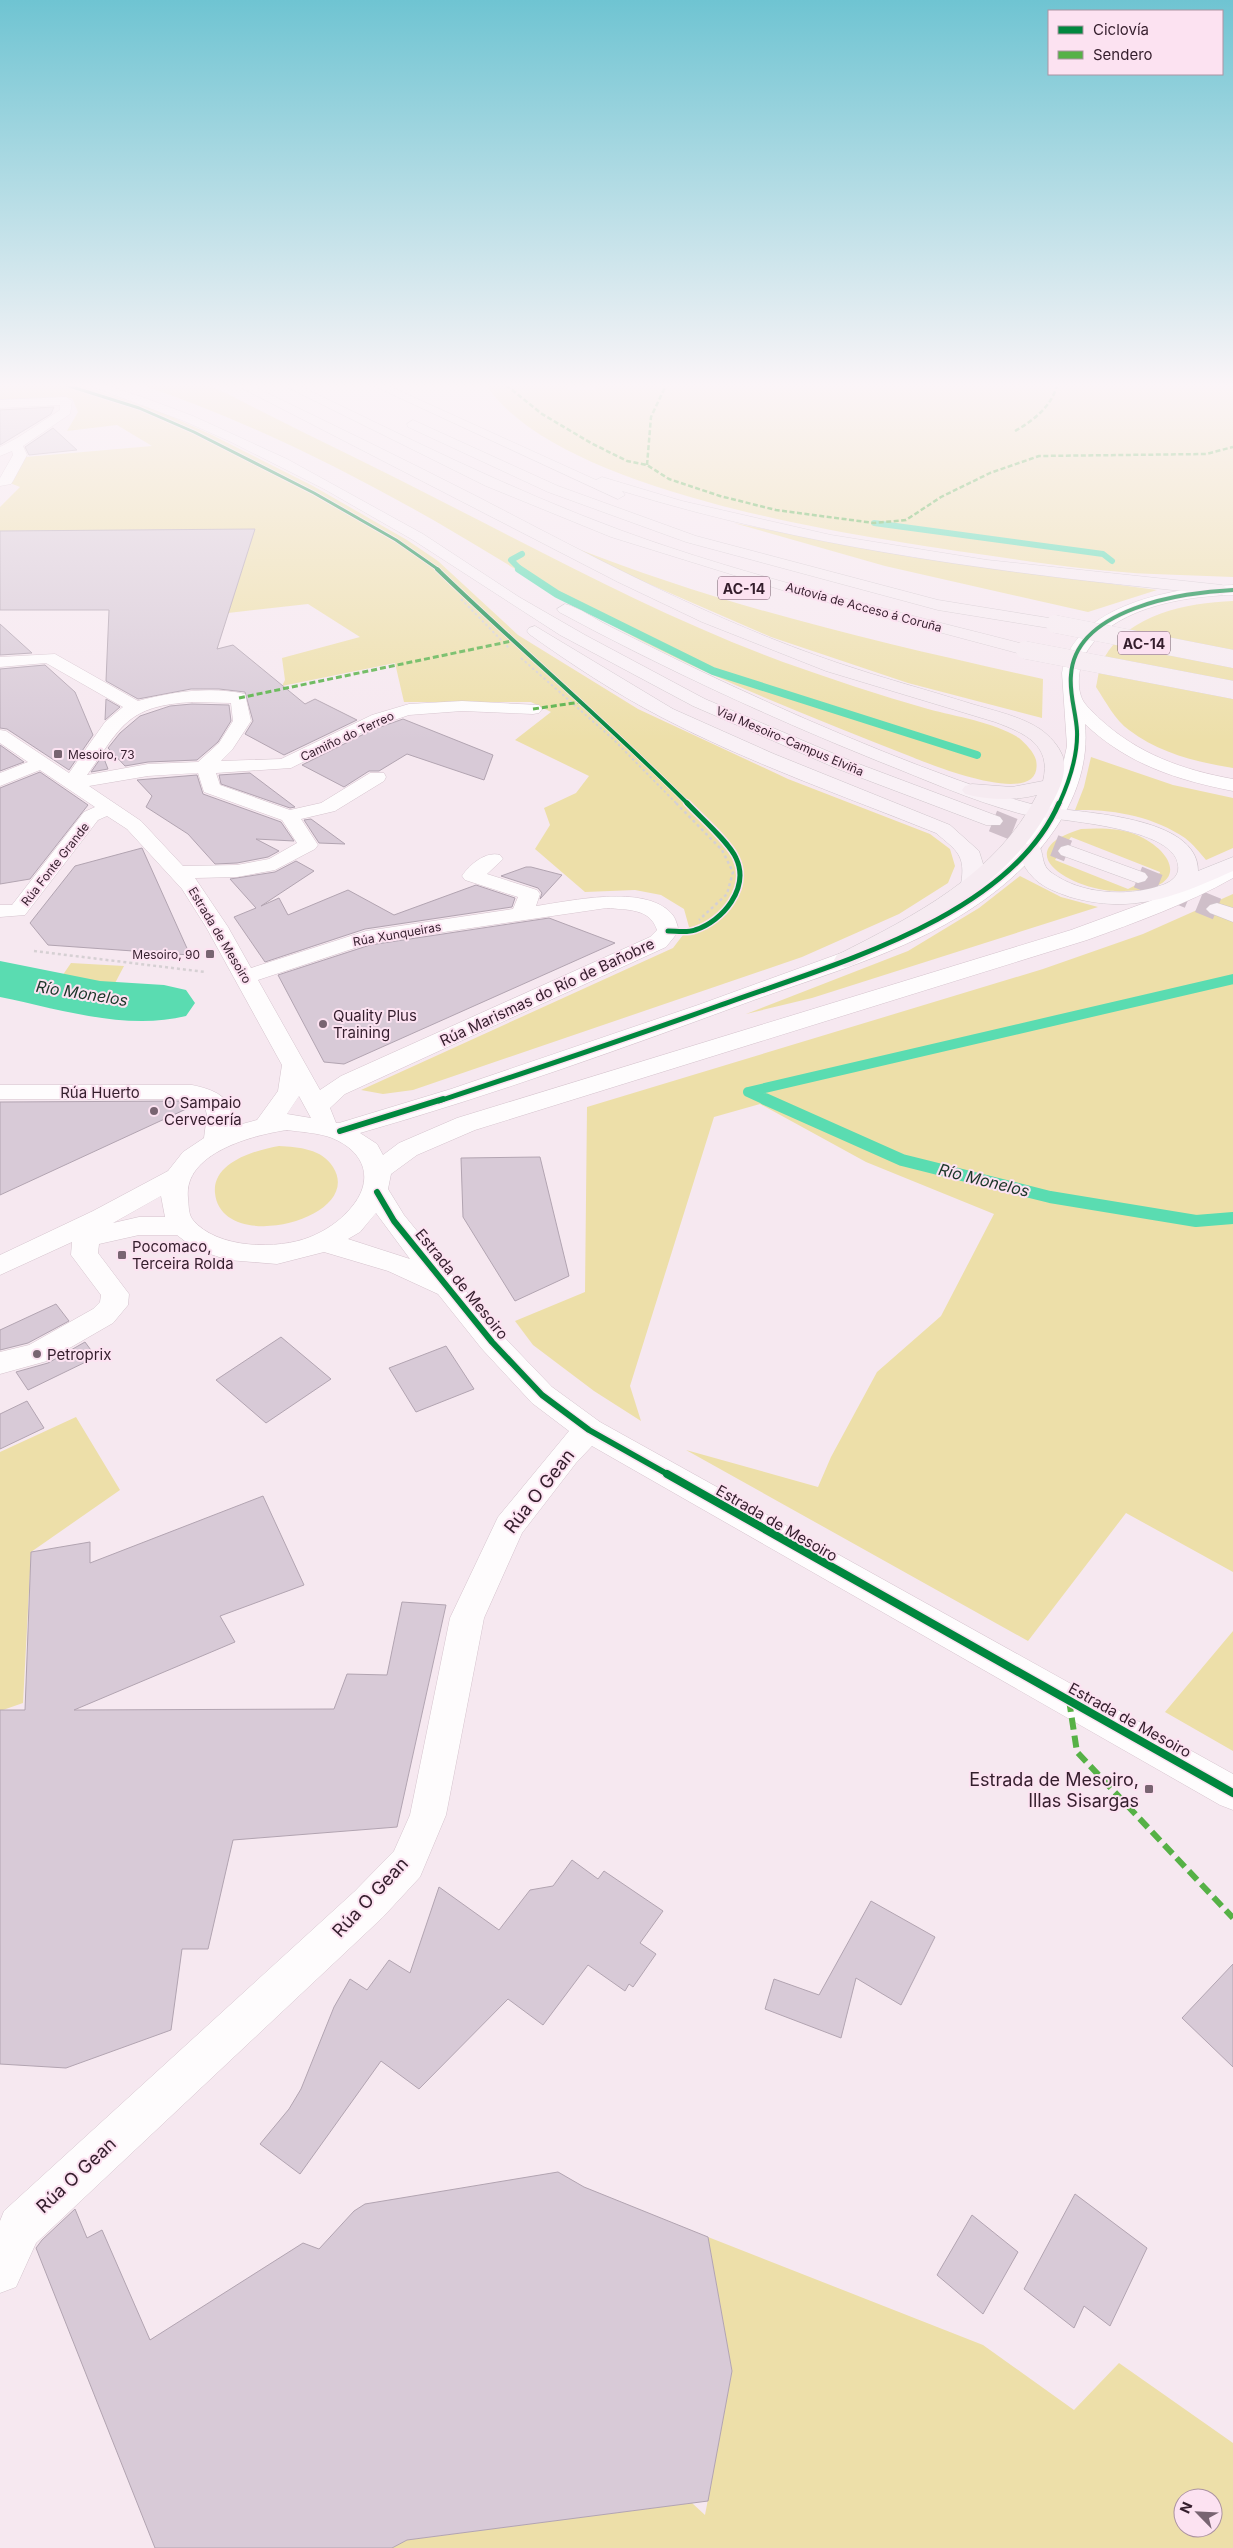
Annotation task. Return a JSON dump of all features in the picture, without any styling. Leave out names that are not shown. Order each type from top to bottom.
[{"type":"highway","points":[[482,504],[623,579],[737,631],[832,667],[994,716],[1019,726],[1044,741],[1051,750],[1055,760],[1046,813],[1016,845],[971,884],[928,915],[845,960]]},
{"type":"highway","points":[[488,504],[564,530]]},
{"type":"highway","name":"Autovía de Acceso á Coruña","points":[[541,504],[652,546],[760,579],[1025,650]]},
{"type":"highway","name":"Autovía de Acceso á Coruña","points":[[594,504],[691,539],[812,573],[938,605],[1055,624],[1233,659]]},
{"type":"highway","points":[[647,504],[752,538]]},
{"type":"highway","points":[[679,504],[835,539],[988,565],[1228,590]]},
{"type":"highway","name":"Autovía de Acceso á Coruña","points":[[582,537],[656,563],[838,613],[921,632],[1233,690]]},
{"type":"highway","points":[[874,573],[1055,624]]},
{"type":"highway","points":[[972,790],[1013,794],[1036,790],[1052,784]]},
{"type":"main road","name":"Vial Mesoiro-Campus Elviña","points":[[361,504],[466,561]]},
{"type":"main road","name":"Vial Mesoiro-Campus Elviña","points":[[385,504],[425,526],[498,590],[637,672],[752,728],[993,821]]},
{"type":"main road","points":[[466,561],[525,587]]},
{"type":"main road","points":[[466,561],[478,584],[496,600],[570,656],[667,713],[767,758],[929,822],[952,835],[969,851],[974,867],[971,884]]},
{"type":"main road","points":[[547,600],[605,631],[760,706],[972,790],[1046,813],[1118,822],[1156,834],[1176,847],[1186,860],[1187,875],[1178,885]]},
{"type":"main road","points":[[1031,848],[1031,859],[1035,868],[1044,877],[1054,883],[1088,895],[1109,898],[1141,898],[1233,863]]},
{"type":"main road","points":[[1068,851],[1138,878]]},
{"type":"street","points":[[328,1121],[658,1028],[898,940],[947,916],[985,889],[1041,838],[1046,813],[1070,772],[1075,752],[1077,734],[1070,681],[1072,663],[1083,642],[1108,621],[1144,605],[1182,595],[1228,590]]},
{"type":"street","points":[[0,662],[48,658],[136,707]]},
{"type":"street","points":[[72,782],[116,721],[136,707],[174,699],[207,697],[239,698],[242,721],[226,746],[205,766],[211,788],[289,816],[328,807],[377,777]]},
{"type":"street","points":[[1072,698],[1090,721],[1129,751],[1174,772],[1233,784]]},
{"type":"street","name":"Camiño do Terreo","points":[[72,782],[97,780],[148,770],[284,764],[392,714],[432,707],[533,709]]},
{"type":"street","name":"Estrada de Mesoiro","points":[[0,734],[134,825],[190,885],[213,920],[294,1067],[328,1121],[365,1148],[394,1221],[492,1342],[542,1395],[589,1430],[1233,1793]]},
{"type":"street","points":[[0,780],[42,763]]},
{"type":"street","name":"Rúa Fonte Grande","points":[[0,911],[18,912],[92,816],[109,808]]},
{"type":"street","points":[[178,872],[237,872],[275,864],[308,845],[289,816]]},
{"type":"street","points":[[493,859],[472,876],[530,894],[522,914]]},
{"type":"street","points":[[5,1264],[91,1235],[139,1226],[183,1226],[198,1239],[218,1249],[243,1255],[270,1256],[298,1252],[324,1243],[343,1233],[359,1220],[370,1206],[378,1181],[408,1149],[466,1124],[1054,944],[1150,909],[1195,889],[1233,869]]},
{"type":"street","name":"Rúa Xunqueiras","points":[[246,977],[366,937],[607,902],[653,909],[664,918],[668,931]]},
{"type":"street","name":"Rúa Marismas do Río de Bañobre","points":[[328,1121],[336,1089],[350,1081],[636,954],[658,942],[668,931]]},
{"type":"street","points":[[267,1124],[290,1092],[294,1067]]},
{"type":"street","name":"Rúa Huerto","points":[[0,1092],[192,1092],[208,1095],[216,1101],[219,1110],[220,1123],[216,1141]]},
{"type":"street","name":"Estrada de Mesoiro","points":[[183,1226],[177,1214],[174,1201],[175,1188],[181,1175],[195,1157],[216,1141],[232,1134],[267,1124],[328,1121]]},
{"type":"street","points":[[5,1264],[181,1175]]},
{"type":"street","points":[[0,1363],[36,1354],[103,1316],[114,1305],[115,1294],[85,1255],[84,1246],[91,1235]]},
{"type":"street","name":"Estrada de Mesoiro","points":[[324,1243],[364,1252],[389,1261],[422,1274],[452,1292]]},
{"type":"street","name":"Rúa O Gean","points":[[0,2271],[20,2227],[369,1904],[407,1864],[428,1814],[467,1618],[509,1526],[566,1455],[589,1430]]},
{"type":"path","points":[[461,595],[518,646]]},
{"type":"path","points":[[461,595],[510,648]]},
{"type":"path","points":[[524,652],[630,746],[715,832],[733,853]]},
{"type":"path","points":[[516,654],[613,739],[708,834],[722,850],[730,864],[733,872],[724,898],[699,920],[668,931]]},
{"type":"path","points":[[740,866],[741,876]]},
{"type":"path","points":[[668,931],[694,931],[709,923]]},
{"type":"path","points":[[34,952],[246,977]]},
{"type":"shaded area","points":[[3,504],[344,504],[407,540],[438,561],[518,635],[638,709],[788,779],[930,834],[950,849],[955,866],[948,883],[899,914],[802,957],[413,1090],[383,1094],[361,1090],[673,948],[689,927],[684,909],[661,895],[635,890],[585,892],[535,849],[550,825],[544,808],[576,793],[589,776],[515,740],[551,712],[531,702],[404,702],[395,663],[282,686],[285,680],[282,658],[360,637],[308,604],[228,613],[254,529],[0,531],[0,507]]},
{"type":"shaded area","points":[[404,504],[447,504],[613,588],[740,645],[837,681],[928,709],[975,720],[1009,732],[1019,738],[1033,754],[1036,760],[1034,775],[1023,782],[1006,784],[961,775],[753,693],[714,676],[599,618]]},
{"type":"shaded area","points":[[715,504],[1233,504],[1233,577],[1154,574],[1055,565],[905,543],[774,518]]},
{"type":"shaded area","points":[[734,523],[911,557],[1157,590],[1088,612],[885,566]]},
{"type":"shaded area","points":[[573,547],[688,588],[747,606],[864,638],[1043,679],[1042,718],[908,683],[771,637],[601,563]]},
{"type":"shaded area","points":[[1233,601],[1233,768],[1205,763],[1165,751],[1141,738],[1119,721],[1096,687],[1102,661],[1115,643],[1143,621],[1178,608]]},
{"type":"shaded area","points":[[1091,757],[1173,785],[1233,798],[1233,848],[1206,860],[1185,838],[1160,824],[1132,815],[1075,810],[1084,787]]},
{"type":"shaded area","points":[[1081,829],[1110,829],[1137,835],[1149,842],[1166,858],[1170,866],[1169,874],[1164,881],[1154,887],[1139,890],[1113,891],[1088,886],[1060,873],[1051,865],[1047,856],[1050,846],[1060,837]],"holes":[[[1071,837],[1160,872],[1128,889],[1055,860]]]},
{"type":"shaded area","points":[[1020,876],[1061,897],[1098,907],[812,998],[746,1014],[908,951],[979,908]]},
{"type":"shaded area","points":[[1233,894],[1233,1572],[1126,1513],[1028,1641],[686,1450],[818,1487],[831,1457],[877,1372],[941,1316],[994,1214],[866,1162],[760,1104],[714,1117],[630,1386],[641,1421],[594,1391],[533,1345],[515,1321],[585,1292],[587,1107],[1043,969],[1143,934]]},
{"type":"shaded area","points":[[71,963],[124,966],[113,987],[58,982]]},
{"type":"shaded area","points":[[279,1146],[309,1150],[323,1156],[328,1161],[333,1167],[338,1186],[329,1202],[312,1215],[289,1223],[264,1226],[241,1223],[223,1212],[215,1193],[216,1182],[221,1173],[237,1159],[248,1154]]},
{"type":"shaded area","points":[[76,1417],[120,1490],[31,1552],[23,1703],[0,1711],[0,1452]]},
{"type":"shaded area","points":[[1233,1631],[1233,1751],[1165,1712]]},
{"type":"shaded area","points":[[708,2237],[983,2345],[1074,2410],[1119,2363],[1233,2443],[1233,2548],[392,2548],[407,2540],[692,2503],[705,2515],[732,2371]]},
{"type":"building","points":[[255,529],[217,649],[233,645],[305,704],[315,699],[357,720],[284,755],[245,734],[253,721],[245,692],[219,689],[191,689],[138,699],[106,681],[109,610],[0,610],[0,531]]},
{"type":"building","points":[[0,624],[32,653],[0,655]]},
{"type":"building","points":[[45,665],[75,692],[93,735],[69,770],[7,729],[0,728],[0,669]]},
{"type":"building","points":[[106,699],[120,707],[105,720]]},
{"type":"building","points":[[192,704],[229,705],[231,721],[218,742],[197,760],[148,762],[125,766],[108,748],[120,733],[140,716],[170,706]]},
{"type":"building","points":[[403,719],[493,755],[484,780],[407,754],[379,771],[369,771],[344,787],[302,765],[372,730]]},
{"type":"building","points":[[0,745],[24,762],[0,771]]},
{"type":"building","points":[[103,756],[108,769],[91,772],[100,759]]},
{"type":"building","points":[[40,772],[88,805],[30,879],[0,884],[0,788]]},
{"type":"building","points":[[250,773],[295,807],[290,808],[221,784],[219,775]]},
{"type":"building","points":[[197,775],[203,794],[281,822],[294,841],[256,839],[279,851],[268,857],[237,863],[215,864],[188,834],[146,807],[152,796],[137,780]]},
{"type":"building","points":[[311,819],[345,844],[319,843],[304,820]]},
{"type":"building","points":[[142,848],[190,955],[48,945],[30,923],[75,866]]},
{"type":"building","points":[[296,861],[314,871],[261,906],[279,898],[288,915],[348,890],[394,915],[476,885],[515,898],[512,907],[365,929],[265,962],[234,917],[256,908],[230,879],[275,872]]},
{"type":"building","points":[[526,867],[562,875],[540,899],[542,893],[538,888],[501,876]]},
{"type":"building","points":[[549,918],[615,943],[344,1064],[324,1062],[278,975],[370,945]]},
{"type":"building","points":[[191,1101],[197,1104],[0,1195],[0,1102]]},
{"type":"building","points":[[540,1157],[569,1276],[515,1301],[463,1217],[461,1158]]},
{"type":"building","points":[[56,1304],[69,1321],[28,1343],[0,1350],[0,1330]]},
{"type":"building","points":[[281,1337],[331,1379],[266,1423],[216,1380]]},
{"type":"building","points":[[85,1342],[96,1357],[28,1390],[16,1372],[48,1363]]},
{"type":"building","points":[[446,1346],[474,1389],[416,1412],[389,1368]]},
{"type":"building","points":[[27,1401],[44,1428],[0,1449],[0,1414]]},
{"type":"building","points":[[263,1496],[304,1585],[220,1616],[235,1642],[74,1710],[334,1709],[347,1674],[387,1675],[402,1602],[446,1605],[397,1827],[233,1840],[208,1949],[182,1949],[171,2030],[66,2068],[0,2064],[0,1710],[25,1710],[31,1552],[90,1542],[90,1563]]},
{"type":"building","points":[[572,1860],[598,1879],[604,1871],[663,1911],[640,1943],[656,1954],[633,1987],[629,1984],[625,1991],[588,1965],[543,2025],[508,1999],[419,2089],[381,2061],[300,2174],[260,2144],[289,2109],[301,2089],[334,2007],[350,1979],[367,1990],[389,1960],[410,1973],[439,1887],[499,1930],[530,1890],[553,1886]]},
{"type":"building","points":[[871,1901],[935,1937],[901,2005],[856,1978],[841,2038],[765,2009],[774,1979],[819,1995]]},
{"type":"building","points":[[1233,1964],[1233,2067],[1182,2018]]},
{"type":"building","points":[[558,2172],[584,2187],[708,2237],[732,2371],[708,2501],[407,2540],[392,2548],[155,2548],[36,2248],[75,2209],[87,2238],[102,2230],[150,2340],[303,2243],[319,2249],[354,2211],[365,2204]]},
{"type":"building","points":[[1075,2194],[1147,2248],[1110,2326],[1084,2306],[1074,2328],[1024,2289]]},
{"type":"building","points":[[972,2215],[1018,2252],[983,2314],[937,2275]]},
{"type":"waterway","points":[[874,523],[1103,554],[1112,561]]},
{"type":"waterway","points":[[521,570],[511,560],[522,554]]},
{"type":"waterway","points":[[519,569],[557,594],[713,671],[977,755]]},
{"type":"waterway","name":"Río Monelos","points":[[0,979],[100,999],[164,1003]]},
{"type":"waterway","points":[[768,1101],[748,1092],[1233,979]]},
{"type":"waterway","name":"Río Monelos","points":[[765,1099],[902,1160],[1050,1197],[1196,1221],[1233,1218]]},
{"type":"tunnel","points":[[993,821],[1068,851]]},
{"type":"tunnel","points":[[1138,877],[1217,909]]},
{"type":"marked path","points":[[752,504],[776,510],[874,523],[906,520],[930,504]]},
{"type":"marked path","points":[[239,698],[512,641]]},
{"type":"marked path","points":[[533,709],[581,702]]},
{"type":"marked path","points":[[1069,1700],[1077,1752],[1233,1918]]},
{"type":"cycle path","points":[[333,504],[396,540],[431,563],[512,641],[630,746],[715,832],[736,857],[741,876],[739,888],[732,901],[716,919],[694,931],[668,931]]},
{"type":"cycle path","points":[[340,1131],[459,1094],[706,1010],[885,944],[947,914],[976,896],[1005,874],[1041,838],[1057,810],[1074,762],[1077,733],[1071,690],[1071,673],[1072,665],[1081,646],[1096,630],[1116,617],[1139,606],[1189,594],[1233,590]]},
{"type":"cycle path","points":[[377,1192],[394,1221],[492,1342],[542,1395],[589,1430],[1233,1793]]},
{"type":"place","name":"Mesoiro, 73","points":[[58,754]]},
{"type":"place","name":"Mesoiro, 90","points":[[210,954]]},
{"type":"place","name":"Quality Plus Training","points":[[323,1024]]},
{"type":"place","name":"O Sampaio Cervecería","points":[[154,1111]]},
{"type":"place","name":"Pocomaco, Terceira Rolda","points":[[122,1255]]},
{"type":"place","name":"Petroprix","points":[[37,1354]]},
{"type":"place","name":"Estrada de Mesoiro, Illas Sisargas","points":[[1149,1789]]}]
